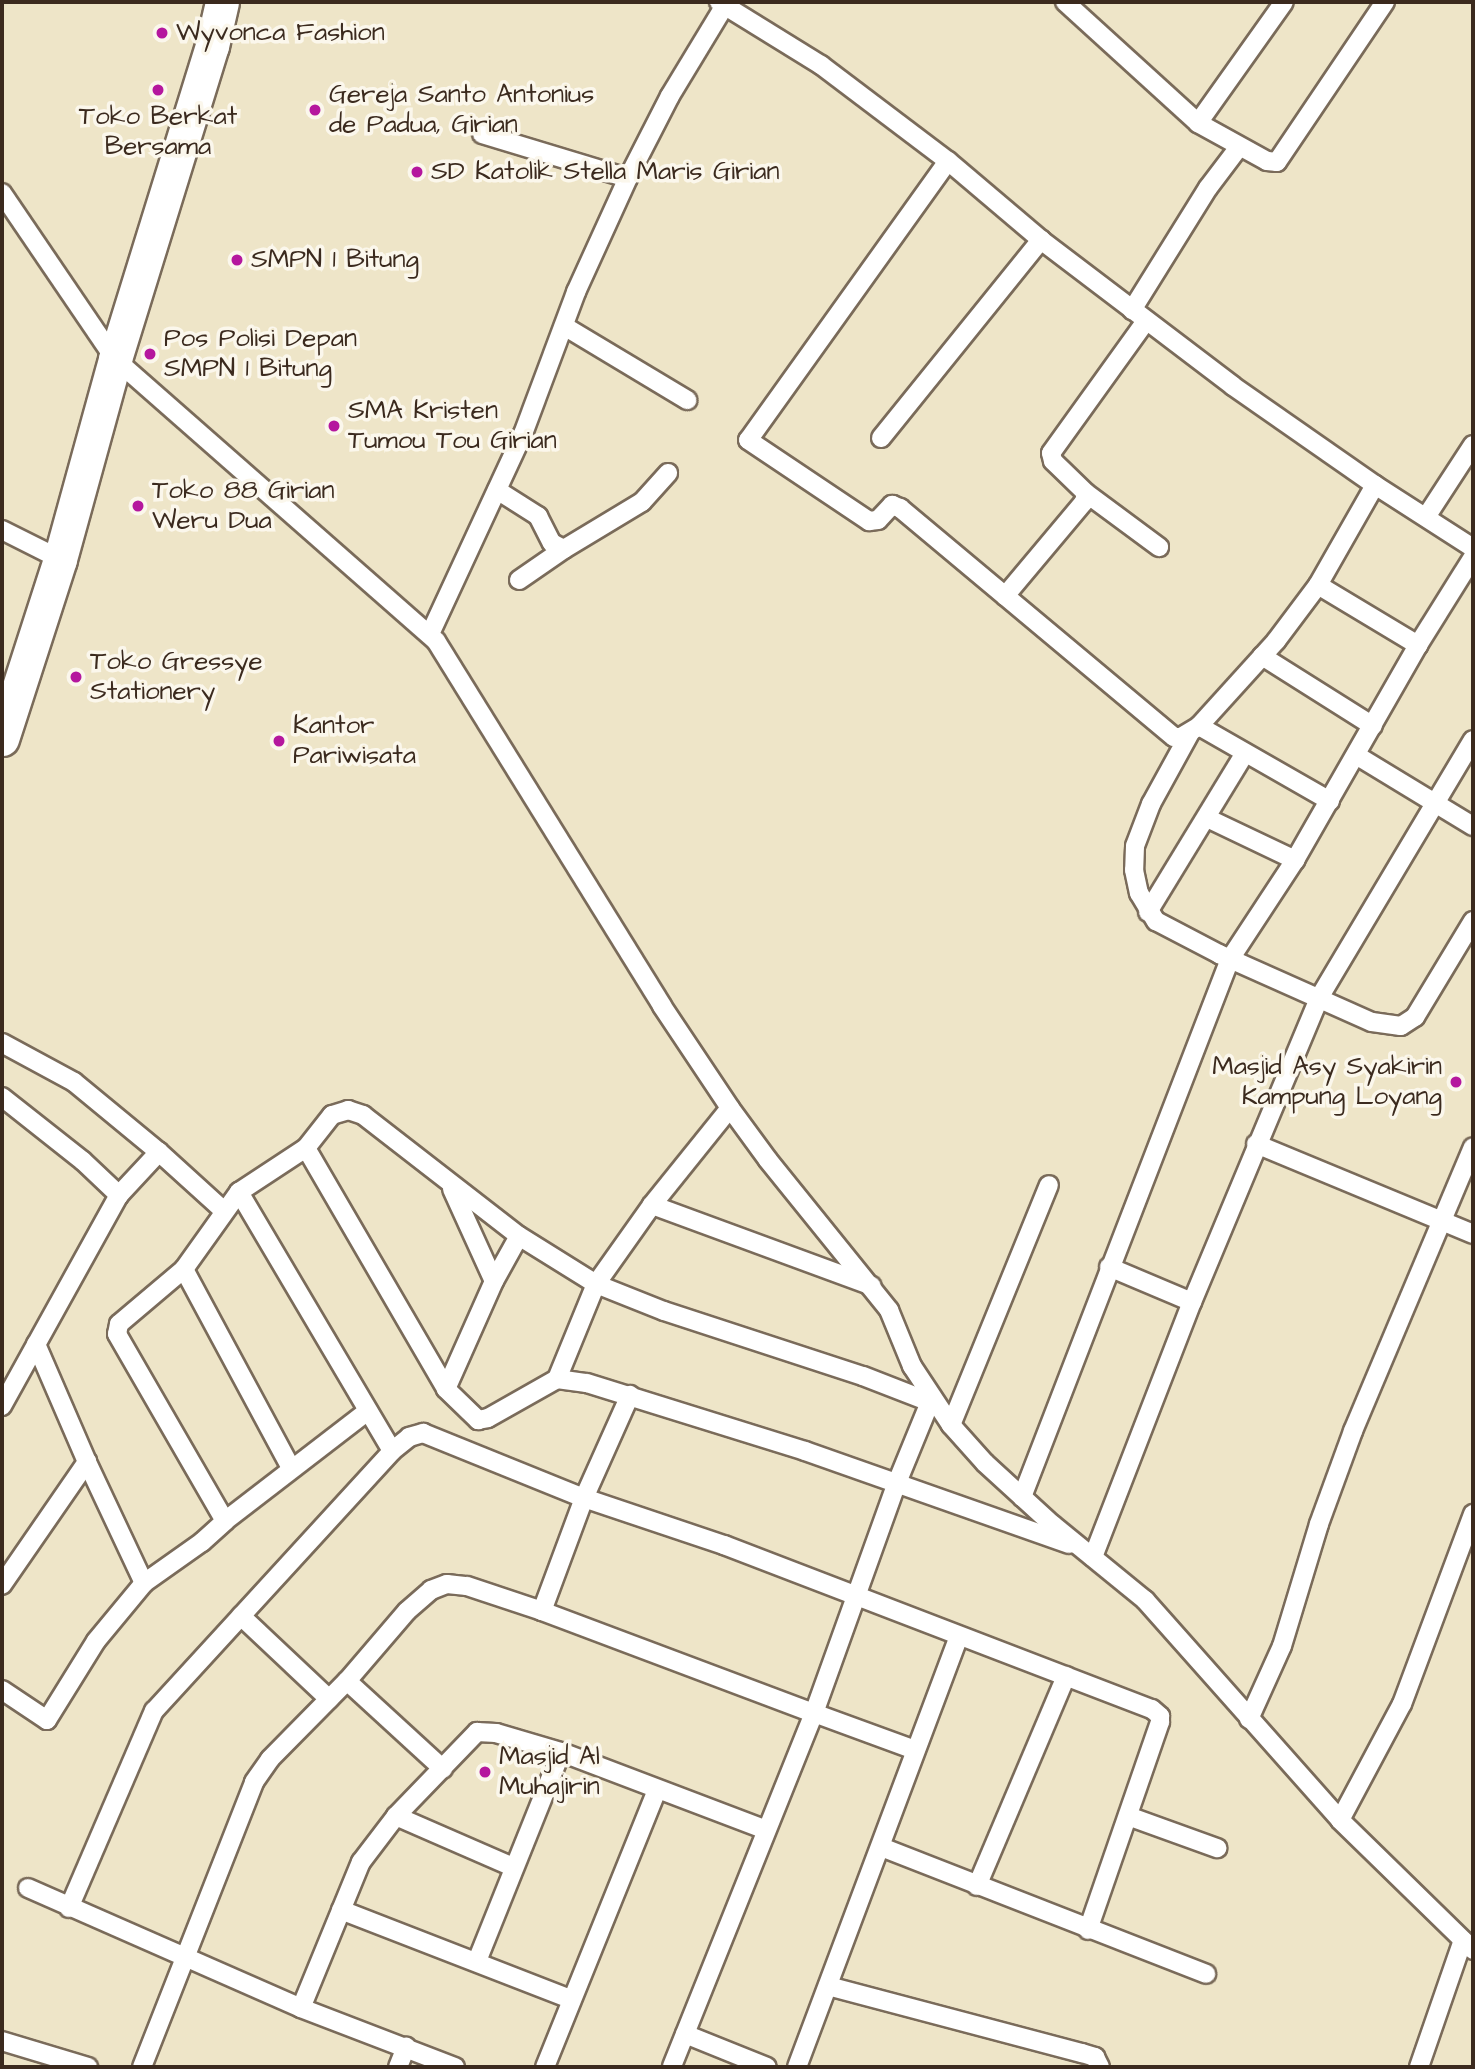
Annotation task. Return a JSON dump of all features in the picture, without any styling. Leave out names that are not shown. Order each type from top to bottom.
[{"type":"highway","points":[[2,739],[60,559],[115,359],[212,46],[222,2]]},
{"type":"street","points":[[1065,2],[1198,123],[1267,161],[1277,162],[1385,2]]},
{"type":"street","points":[[1198,123],[1284,2]]},
{"type":"street","points":[[430,634],[523,434],[564,326],[628,178],[670,96],[723,3],[821,65],[948,161],[1041,240],[1139,316],[1375,485],[1473,548]]},
{"type":"street","points":[[482,134],[628,178]]},
{"type":"street","points":[[1159,547],[1086,493],[1054,461],[1051,453],[1139,316],[1208,188],[1239,147]]},
{"type":"street","points":[[948,161],[748,440],[869,522],[878,520],[892,505],[900,508],[1168,734],[1181,737],[1195,730]]},
{"type":"street","points":[[2,193],[115,359],[430,634],[662,1006],[768,1160],[872,1286],[897,1324],[912,1366],[933,1403],[951,1425],[1022,1497],[1145,1600],[1177,1632],[1340,1820],[1468,1945],[1419,2067]]},
{"type":"street","points":[[881,438],[1041,240]]},
{"type":"street","points":[[564,326],[687,400]]},
{"type":"street","points":[[1426,517],[1473,445]]},
{"type":"street","points":[[519,580],[642,502],[668,473]]},
{"type":"street","points":[[1375,485],[1318,585],[1262,656],[1195,730],[1151,804],[1135,846],[1134,870],[1139,893],[1148,912],[1166,927],[1230,959],[1372,1022],[1401,1026],[1415,1017],[1473,921]]},
{"type":"street","points":[[496,490],[538,516],[552,543],[564,549]]},
{"type":"street","points":[[1005,596],[1084,502],[1086,493]]},
{"type":"street","points":[[2,530],[60,559]]},
{"type":"street","points":[[1022,1497],[1230,959],[1295,860],[1418,645],[1473,557]]},
{"type":"street","points":[[1318,585],[1418,645]]},
{"type":"street","points":[[1262,656],[1373,726]]},
{"type":"street","points":[[1195,730],[1245,753],[1330,801]]},
{"type":"street","points":[[1086,1552],[1319,998],[1473,740]]},
{"type":"street","points":[[1148,912],[1245,753]]},
{"type":"street","points":[[1356,755],[1473,826]]},
{"type":"street","points":[[1207,818],[1295,860]]},
{"type":"street","points":[[2,1043],[74,1082],[225,1211]]},
{"type":"street","points":[[2,1097],[83,1161],[118,1195]]},
{"type":"street","points":[[557,1379],[596,1284],[652,1205],[730,1108]]},
{"type":"street","points":[[225,1521],[117,1334],[120,1324],[184,1269],[239,1192],[306,1148],[332,1115],[348,1110],[363,1115],[519,1236],[596,1284],[664,1311],[863,1376],[933,1403]]},
{"type":"street","points":[[1256,1144],[1473,1234]]},
{"type":"street","points":[[1250,1719],[1282,1646],[1319,1524],[1349,1443],[1473,1147]]},
{"type":"street","points":[[306,1148],[446,1389],[478,1420]]},
{"type":"street","points":[[2,1406],[118,1195],[159,1152]]},
{"type":"street","points":[[450,1185],[494,1281]]},
{"type":"street","points":[[951,1425],[1049,1185]]},
{"type":"street","points":[[239,1192],[392,1451]]},
{"type":"street","points":[[652,1205],[872,1286]]},
{"type":"street","points":[[446,1389],[494,1281],[519,1236]]},
{"type":"street","points":[[1109,1267],[1192,1302]]},
{"type":"street","points":[[184,1269],[291,1468]]},
{"type":"street","points":[[36,1344],[87,1462],[144,1583]]},
{"type":"street","points":[[458,1447],[478,1420],[488,1418],[557,1379],[587,1383],[805,1451],[1086,1552]]},
{"type":"street","points":[[542,1611],[584,1497],[630,1395]]},
{"type":"street","points":[[672,2067],[814,1713],[897,1485],[933,1403]]},
{"type":"street","points":[[2,1690],[47,1720],[96,1641],[144,1583],[202,1542],[291,1468],[368,1411]]},
{"type":"street","points":[[69,1908],[154,1711],[392,1451],[416,1433],[423,1433],[584,1497],[724,1545],[1152,1709],[1160,1716],[1088,1930]]},
{"type":"street","points":[[2,1585],[87,1462]]},
{"type":"street","points":[[1340,1820],[1402,1704],[1473,1514]]},
{"type":"street","points":[[142,2067],[254,1782],[270,1759],[347,1681],[407,1611],[431,1590],[447,1584],[467,1586],[542,1611],[915,1750]]},
{"type":"street","points":[[241,1616],[329,1699]]},
{"type":"street","points":[[797,2067],[960,1636]]},
{"type":"street","points":[[977,1886],[1066,1676]]},
{"type":"street","points":[[347,1681],[443,1769]]},
{"type":"street","points":[[301,2008],[361,1862],[396,1816],[477,1732],[495,1733],[561,1752],[766,1830]]},
{"type":"street","points":[[477,1961],[561,1752]]},
{"type":"street","points":[[545,2067],[657,1790]]},
{"type":"street","points":[[396,1816],[513,1867]]},
{"type":"street","points":[[1128,1816],[1217,1848]]},
{"type":"street","points":[[881,1847],[1206,1974]]},
{"type":"street","points":[[28,1888],[301,2008],[455,2067]]},
{"type":"street","points":[[341,1910],[571,1999]]},
{"type":"street","points":[[828,1986],[1082,2053],[1094,2057],[1100,2067]]},
{"type":"street","points":[[685,2034],[766,2067]]},
{"type":"street","points":[[2,2040],[88,2067]]},
{"type":"street","points":[[398,2067],[406,2047]]},
{"type":"place","name":"Wyvonca Fashion","points":[[162,33]]},
{"type":"place","name":"Toko Berkat Bersama","points":[[158,90]]},
{"type":"place","name":"Gereja Santo Antonius de Padua, Girian","points":[[315,110]]},
{"type":"place","name":"SD Katolik Stella Maris Girian","points":[[417,172]]},
{"type":"place","name":"SMPN 1 Bitung","points":[[237,260]]},
{"type":"place","name":"Pos Polisi Depan SMPN 1 Bitung","points":[[150,354]]},
{"type":"place","name":"SMA Kristen Tumou Tou Girian","points":[[334,426]]},
{"type":"place","name":"Toko 88 Girian Weru Dua","points":[[138,506]]},
{"type":"place","name":"Toko Gressye Stationery","points":[[76,677]]},
{"type":"place","name":"Kantor Pariwisata","points":[[279,741]]},
{"type":"place","name":"Masjid Asy Syakirin Kampung Loyang","points":[[1456,1082]]},
{"type":"place","name":"Masjid Al Muhajirin","points":[[485,1772]]}]
